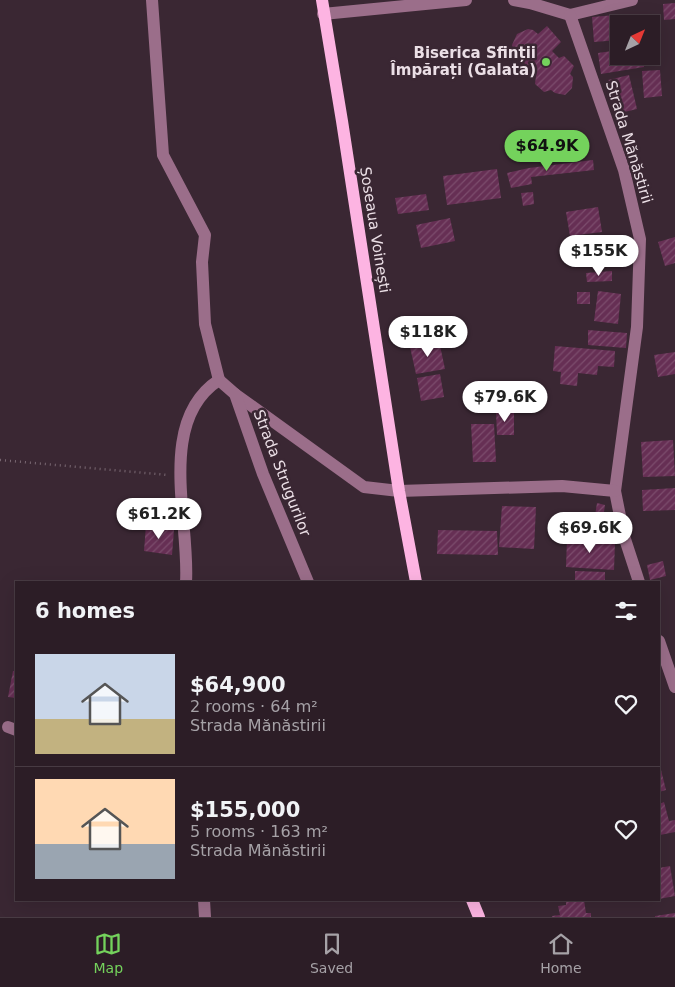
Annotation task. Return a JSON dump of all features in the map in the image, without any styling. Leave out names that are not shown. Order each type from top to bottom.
[{"type":"main road","name":"Șoseaua Voinești","points":[[322,0],[399,491],[416,581]]},
{"type":"main road","points":[[472,901],[479,917]]},
{"type":"street","points":[[152,0],[163,155],[205,235],[202,262],[205,324],[219,380],[208,387],[190,413],[183,433],[181,476],[187,566],[186,581]]},
{"type":"street","points":[[323,14],[466,0]]},
{"type":"street","points":[[514,0],[530,2],[570,15],[632,0]]},
{"type":"street","name":"Strada Mănăstirii","points":[[570,15],[624,170],[640,239],[637,328],[615,491],[624,536],[639,581]]},
{"type":"street","name":"Strada Strugurilor","points":[[219,380],[235,394],[263,474],[308,581]]},
{"type":"street","points":[[235,394],[364,487],[399,491],[562,486],[615,491]]},
{"type":"street","points":[[660,644],[675,687]]},
{"type":"street","points":[[204,901],[205,917]]},
{"type":"path","points":[[0,460],[181,476]]},
{"type":"building","points":[[675,3],[675,19],[664,20],[663,4]]},
{"type":"building","points":[[610,16],[610,41],[594,42],[592,17]]},
{"type":"building","name":"Biserica Sfinții Împărați (Galata)","points":[[547,26],[561,42],[552,51],[559,58],[564,56],[574,66],[570,74],[573,77],[572,88],[565,95],[551,90],[544,92],[535,84],[536,76],[513,51],[512,45],[517,34],[528,29],[538,34]]},
{"type":"building","points":[[610,51],[610,65],[644,65],[644,67],[601,74],[598,53]]},
{"type":"building","points":[[660,70],[662,96],[644,98],[642,71]]},
{"type":"building","points":[[629,75],[637,109],[616,114],[608,80]]},
{"type":"building","points":[[593,160],[594,170],[531,177],[532,184],[511,188],[507,173],[529,168]]},
{"type":"building","points":[[497,169],[501,198],[447,205],[443,176]]},
{"type":"building","points":[[533,192],[534,204],[523,206],[521,193]]},
{"type":"building","points":[[426,194],[429,210],[398,214],[395,198]]},
{"type":"building","points":[[598,207],[602,232],[570,236],[566,212]]},
{"type":"building","points":[[450,218],[455,241],[421,248],[416,225]]},
{"type":"building","points":[[675,237],[675,263],[665,266],[658,242]]},
{"type":"building","points":[[619,238],[622,256],[586,263],[582,244]]},
{"type":"building","points":[[612,271],[612,281],[587,282],[586,273]]},
{"type":"building","points":[[598,291],[621,294],[618,324],[594,321]]},
{"type":"building","points":[[577,292],[590,292],[590,304],[577,304]]},
{"type":"building","points":[[588,330],[627,333],[626,348],[588,345]]},
{"type":"building","points":[[439,341],[445,369],[416,374],[410,347]]},
{"type":"building","points":[[555,346],[615,351],[614,367],[598,366],[597,375],[578,373],[577,386],[560,384],[561,372],[553,371]]},
{"type":"building","points":[[675,352],[675,374],[658,377],[654,355]]},
{"type":"building","points":[[440,374],[444,397],[421,401],[417,378]]},
{"type":"building","points":[[514,410],[514,435],[497,435],[496,411]]},
{"type":"building","points":[[471,424],[494,424],[496,462],[473,462]]},
{"type":"building","points":[[673,440],[675,476],[643,477],[641,442]]},
{"type":"building","points":[[675,488],[675,510],[643,511],[642,490]]},
{"type":"building","points":[[597,503],[605,505],[603,519],[612,521],[609,538],[592,535]]},
{"type":"building","points":[[502,506],[536,507],[534,549],[499,547]]},
{"type":"building","points":[[146,525],[174,530],[172,555],[144,551]]},
{"type":"building","points":[[438,530],[497,531],[498,555],[437,554]]},
{"type":"building","points":[[567,539],[615,542],[614,570],[566,567]]},
{"type":"building","points":[[663,561],[666,576],[650,580],[647,565]]},
{"type":"building","points":[[575,571],[605,572],[605,581],[575,581]]},
{"type":"building","points":[[13,671],[15,671],[15,698],[8,697]]},
{"type":"building","points":[[660,766],[666,790],[660,792]]},
{"type":"building","points":[[664,802],[669,821],[675,820],[675,832],[660,835],[660,804]]},
{"type":"building","points":[[670,866],[675,896],[660,899],[660,868]]},
{"type":"building","points":[[566,901],[584,901],[586,913],[591,913],[591,917],[552,917],[560,915],[558,906],[566,905]]},
{"type":"building","points":[[675,913],[675,917],[655,917],[655,916]]},
{"type":"place","name":"Biserica Sfinții Împărați (Galata)","points":[[546,62]]}]
